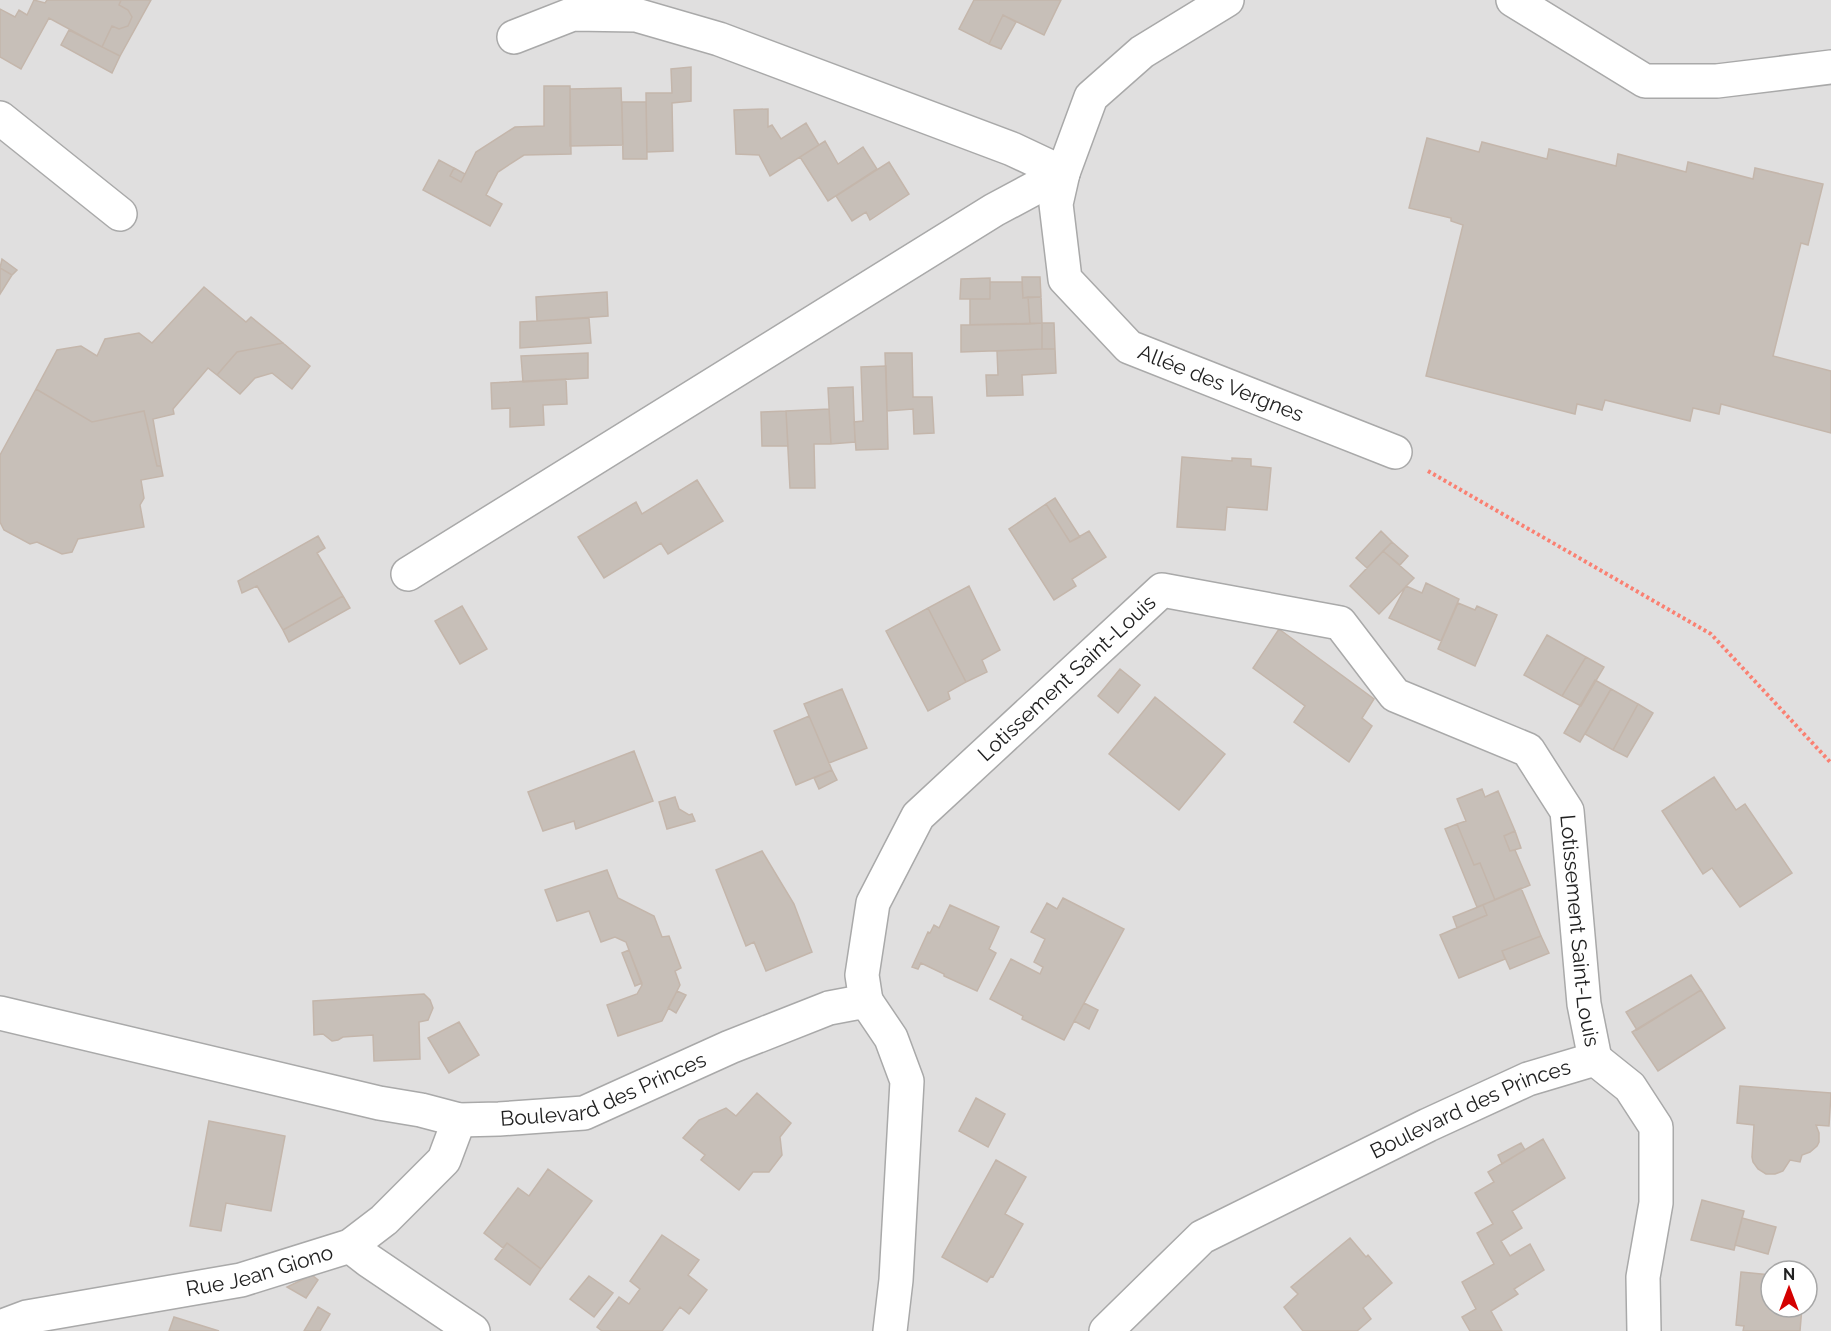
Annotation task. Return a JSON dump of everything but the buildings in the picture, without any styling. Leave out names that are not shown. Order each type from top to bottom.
[{"type":"street","points":[[1513,0],[1645,81],[1717,81],[1831,67]]},
{"type":"street","name":"Allée des Vergnes","points":[[1224,1],[1142,52],[1091,97],[1063,173],[1056,204],[1065,279],[1129,347],[1395,452]]},
{"type":"street","points":[[514,37],[573,14],[636,15],[719,39],[1012,149],[1063,173]]},
{"type":"street","points":[[0,118],[120,214]]},
{"type":"street","points":[[408,574],[994,210],[1063,173]]},
{"type":"street","name":"Lotissement Saint-Louis","points":[[866,1001],[862,975],[873,903],[918,816],[1162,590],[1340,623],[1395,695],[1528,750],[1567,811],[1584,1004],[1595,1059]]},
{"type":"street","points":[[866,1001],[891,1038],[907,1081],[891,1331]]},
{"type":"street","name":"Boulevard des Princes","points":[[0,1013],[459,1120],[584,1113],[730,1047],[829,1008],[866,1001]]},
{"type":"street","name":"Boulevard des Princes","points":[[1106,1331],[1203,1237],[1428,1125],[1528,1079],[1595,1059],[1630,1087],[1656,1127],[1656,1203],[1643,1277],[1644,1331]]},
{"type":"street","name":"Rue Jean Giono","points":[[0,1328],[27,1317],[241,1280],[350,1246],[384,1220],[444,1160],[459,1120]]},
{"type":"street","points":[[350,1246],[473,1331]]},
{"type":"path","points":[[1395,452],[1712,634],[1831,764]]},
{"type":"shaded area","points":[[0,0],[1831,0],[1831,1331],[0,1331]]}]
